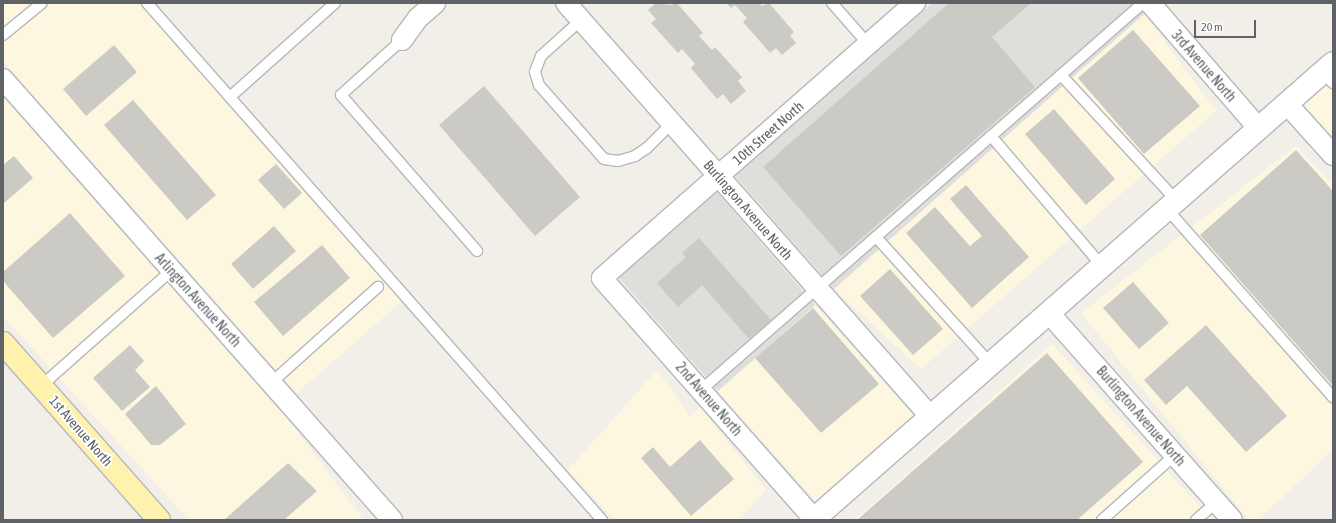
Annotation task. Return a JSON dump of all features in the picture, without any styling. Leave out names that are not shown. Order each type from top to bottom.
[{"type":"main road","points":[[814,520],[990,363],[1287,104],[1330,73]]},
{"type":"main road","name":"1st Avenue North","points":[[3,342],[159,520]]},
{"type":"street","points":[[402,40],[418,18],[435,3]]},
{"type":"street","name":"Burlington Avenue North","points":[[566,3],[931,417]]},
{"type":"street","name":"10th Street North","points":[[602,278],[915,3]]},
{"type":"street","name":"3rd Avenue North","points":[[1150,3],[1259,129]]},
{"type":"street","name":"Arlington Avenue North","points":[[3,79],[392,520]]},
{"type":"street","points":[[1287,104],[1330,146]]},
{"type":"street","name":"2nd Avenue North","points":[[602,278],[814,520]]},
{"type":"street","name":"Burlington Avenue North","points":[[1049,313],[1232,520]]},
{"type":"lane","points":[[3,35],[42,3]]},
{"type":"lane","points":[[147,3],[602,520]]},
{"type":"lane","points":[[230,97],[335,3]]},
{"type":"lane","points":[[832,3],[868,44]]},
{"type":"lane","points":[[701,390],[1143,3]]},
{"type":"lane","points":[[582,20],[541,56],[535,72],[539,85],[604,159],[618,161],[635,156],[648,148],[672,123]]},
{"type":"lane","points":[[402,40],[341,95],[477,251]]},
{"type":"lane","points":[[1061,75],[1333,397]]},
{"type":"lane","points":[[991,136],[1102,266]]},
{"type":"lane","points":[[876,237],[990,363]]},
{"type":"lane","points":[[41,386],[172,270]]},
{"type":"lane","points":[[271,383],[378,287]]},
{"type":"lane","points":[[1102,520],[1175,455]]},
{"type":"lane","points":[[1196,520],[1217,502]]},
{"type":"shaded area","points":[[3,3],[144,3],[409,295],[297,393],[3,61]]},
{"type":"shaded area","points":[[932,3],[1134,3],[1144,14],[834,289],[735,176]]},
{"type":"shaded area","points":[[1144,14],[1216,111],[921,369],[834,289]]},
{"type":"shaded area","points":[[1333,78],[1333,137],[1304,104]]},
{"type":"shaded area","points":[[3,97],[294,427],[364,520],[189,520],[3,316]]},
{"type":"shaded area","points":[[1296,146],[1333,185],[1333,450],[1258,520],[1249,520],[1081,313]]},
{"type":"shaded area","points":[[717,192],[815,305],[718,391],[619,278]]},
{"type":"shaded area","points":[[815,305],[914,417],[817,503],[718,391]]},
{"type":"shaded area","points":[[1052,344],[1212,520],[855,520]]},
{"type":"shaded area","points":[[657,370],[689,416],[700,407],[766,490],[738,520],[615,520],[568,470]]},
{"type":"building","points":[[656,3],[671,5],[677,3],[703,33],[699,36],[712,50],[715,47],[742,77],[738,81],[746,91],[731,104],[723,94],[717,99],[691,68],[695,64],[682,49],[678,53],[651,23],[656,19],[648,10]]},
{"type":"building","points":[[726,3],[759,3],[762,6],[769,3],[794,32],[790,36],[796,43],[782,55],[776,48],[770,53],[743,22],[747,18],[735,5],[731,8]]},
{"type":"building","points":[[949,3],[1031,3],[992,37],[1035,87],[841,256],[763,167]]},
{"type":"building","points":[[1133,30],[1200,106],[1144,154],[1078,78]]},
{"type":"building","points":[[114,45],[137,72],[86,116],[63,89]]},
{"type":"building","points":[[484,86],[580,197],[535,236],[439,125]]},
{"type":"building","points":[[133,100],[216,195],[187,220],[104,125]]},
{"type":"building","points":[[1054,109],[1115,179],[1086,205],[1025,134]]},
{"type":"building","points":[[1296,150],[1333,191],[1333,386],[1200,235]]},
{"type":"building","points":[[14,156],[33,178],[3,204],[3,165]]},
{"type":"building","points":[[276,164],[302,193],[284,209],[258,180]]},
{"type":"building","points":[[966,185],[1029,257],[972,308],[906,233],[935,207],[970,246],[982,236],[950,199]]},
{"type":"building","points":[[70,213],[125,276],[53,338],[3,281],[3,272]]},
{"type":"building","points":[[274,226],[296,251],[253,289],[231,264]]},
{"type":"building","points":[[699,238],[771,320],[749,339],[702,285],[678,307],[657,283],[686,257],[682,253]]},
{"type":"building","points":[[322,245],[350,278],[283,336],[254,302]]},
{"type":"building","points":[[890,269],[943,329],[913,355],[860,296]]},
{"type":"building","points":[[1133,282],[1169,323],[1139,349],[1103,308]]},
{"type":"building","points":[[813,308],[879,384],[821,433],[755,358]]},
{"type":"building","points":[[1206,325],[1287,416],[1246,452],[1187,386],[1166,405],[1144,380]]},
{"type":"building","points":[[130,345],[144,361],[135,370],[150,387],[122,411],[93,378]]},
{"type":"building","points":[[1047,353],[1143,462],[1077,520],[857,520]]},
{"type":"building","points":[[156,386],[186,424],[160,445],[151,445],[125,414]]},
{"type":"building","points":[[700,440],[734,479],[691,516],[641,458],[653,447],[670,467]]},
{"type":"building","points":[[288,463],[317,491],[284,520],[224,520]]}]
